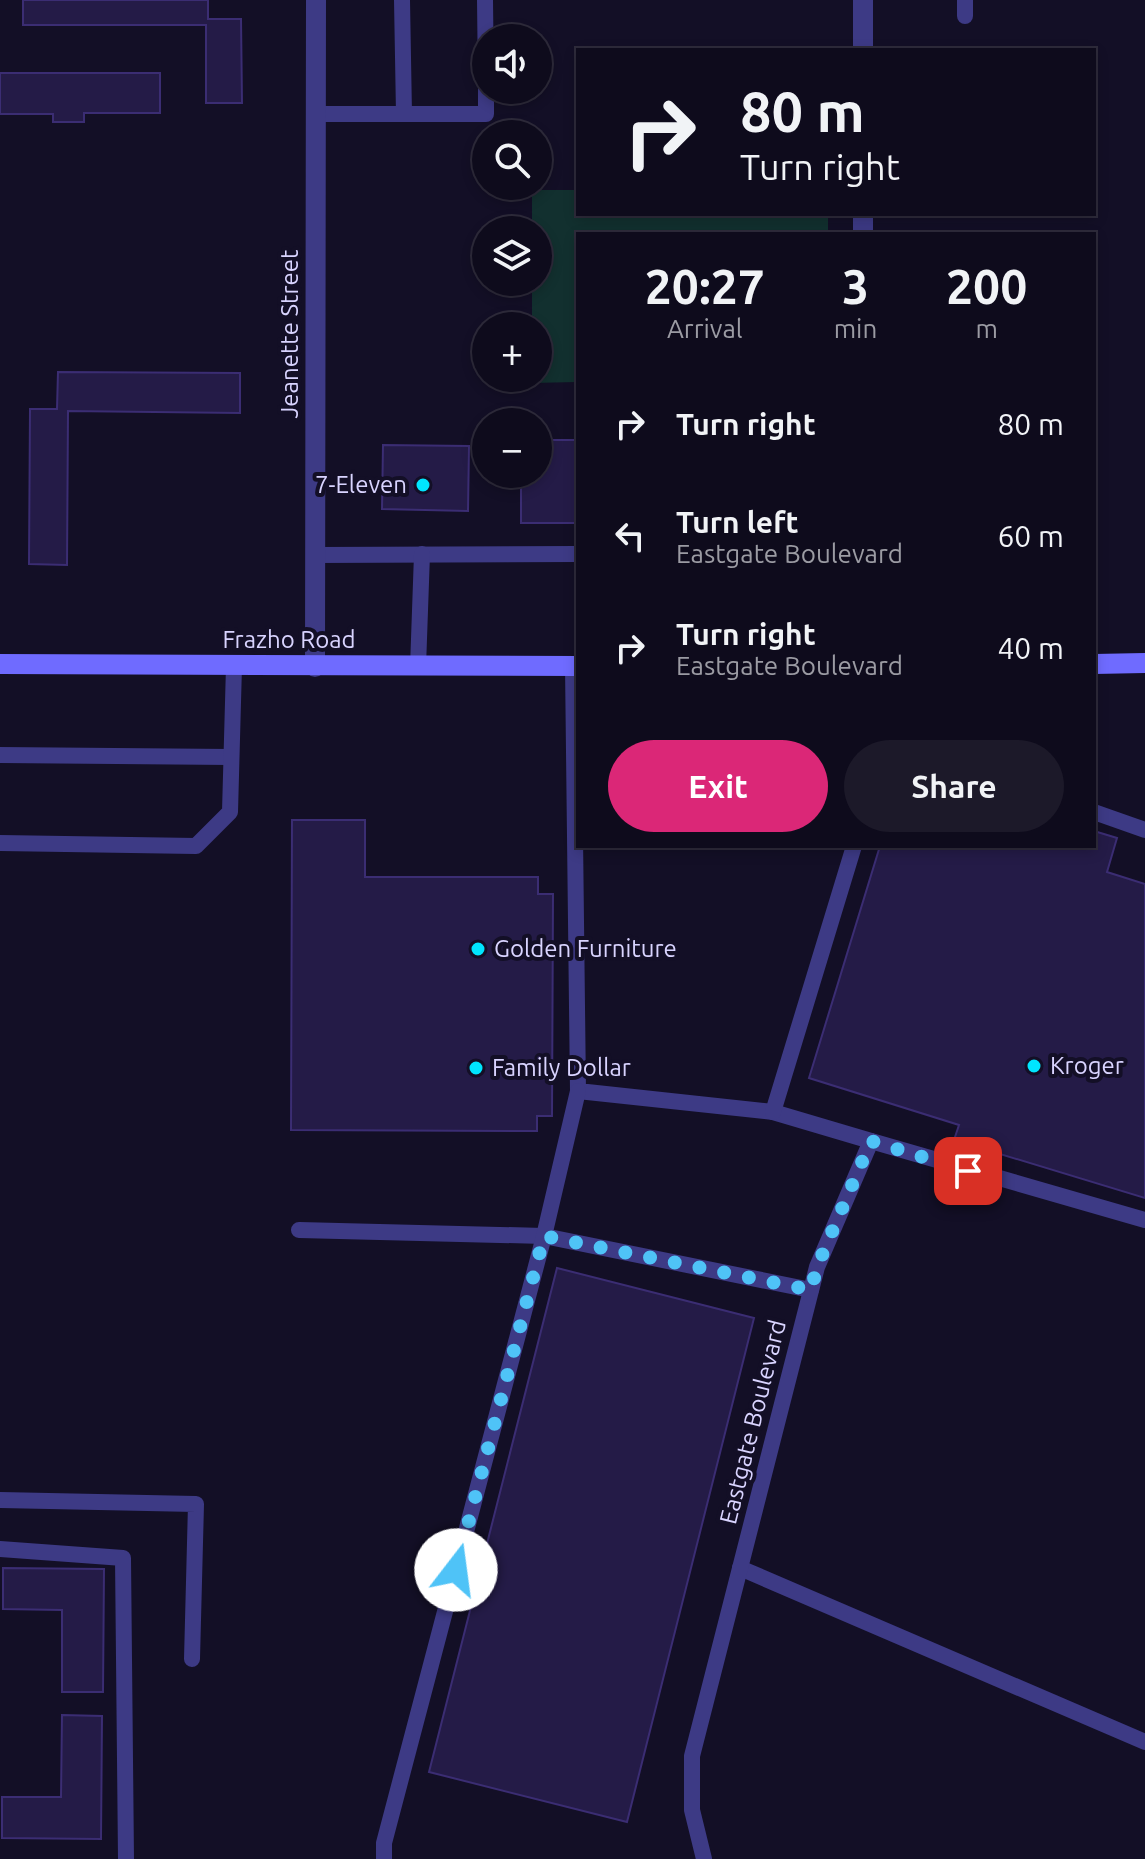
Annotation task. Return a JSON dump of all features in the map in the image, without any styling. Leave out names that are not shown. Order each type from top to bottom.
[{"type":"street","name":"Jeanette Street","points":[[315,667],[316,0]]},
{"type":"street","points":[[863,0],[863,48]]},
{"type":"street","points":[[1096,664],[1145,663]]},
{"type":"street","name":"Frazho Road","points":[[0,664],[576,666]]},
{"type":"lane","points":[[402,0],[404,114]]},
{"type":"lane","points":[[485,0],[485,24]]},
{"type":"lane","points":[[316,114],[486,114],[486,104]]},
{"type":"lane","points":[[418,667],[422,554]]},
{"type":"lane","points":[[316,555],[576,554]]},
{"type":"lane","points":[[0,843],[196,846],[230,812],[234,666]]},
{"type":"lane","points":[[576,666],[576,762]]},
{"type":"lane","points":[[0,755],[231,757]]},
{"type":"lane","points":[[1096,813],[1145,830]]},
{"type":"lane","points":[[384,1859],[384,1843],[544,1236],[578,1091],[577,848]]},
{"type":"lane","points":[[773,1112],[853,848]]},
{"type":"lane","points":[[578,1091],[773,1112],[1145,1220]]},
{"type":"lane","name":"Eastgate Boulevard","points":[[704,1859],[692,1810],[692,1756],[817,1267],[871,1141]]},
{"type":"lane","points":[[299,1230],[544,1236],[811,1290]]},
{"type":"lane","points":[[0,1500],[196,1504],[192,1659]]},
{"type":"lane","points":[[0,1549],[62,1551],[123,1558],[126,1859]]},
{"type":"lane","points":[[740,1568],[1145,1742]]},
{"type":"green space","points":[[552,190],[576,190],[576,216],[828,216],[828,232],[576,232],[576,382],[552,383],[552,312],[532,312],[532,296],[552,296],[552,216],[532,216],[532,200],[552,200]]},
{"type":"building","points":[[23,0],[208,0],[208,19],[241,19],[242,103],[206,103],[206,25],[23,25]]},
{"type":"building","points":[[0,73],[160,73],[160,113],[84,113],[84,122],[53,122],[53,114],[0,114]]},
{"type":"building","points":[[58,372],[240,373],[240,413],[68,411],[67,565],[29,564],[30,409],[57,409]]},
{"type":"building","points":[[552,440],[576,440],[576,523],[521,523],[521,488],[552,488]]},
{"type":"building","points":[[383,445],[469,446],[468,511],[382,509]]},
{"type":"building","points":[[292,820],[365,820],[365,877],[538,877],[538,894],[553,894],[552,1116],[537,1116],[537,1131],[291,1130]]},
{"type":"building","points":[[1096,832],[1117,838],[1107,872],[1145,884],[1145,1198],[954,1140],[959,1125],[809,1078],[879,848],[1096,848]]},
{"type":"building","points":[[557,1268],[754,1318],[627,1822],[429,1772]]},
{"type":"building","points":[[3,1568],[104,1569],[103,1692],[62,1692],[62,1610],[3,1609]]},
{"type":"building","points":[[62,1715],[102,1716],[101,1839],[2,1838],[2,1797],[61,1797]]},
{"type":"place","name":"7-Eleven","points":[[423,485]]},
{"type":"place","name":"Golden Furniture","points":[[478,949]]},
{"type":"place","name":"Kroger","points":[[1034,1066]]},
{"type":"place","name":"Family Dollar","points":[[476,1068]]},
{"type":"route","points":[[456,1570],[544,1236],[811,1290],[817,1267],[871,1141],[968,1171]]}]
